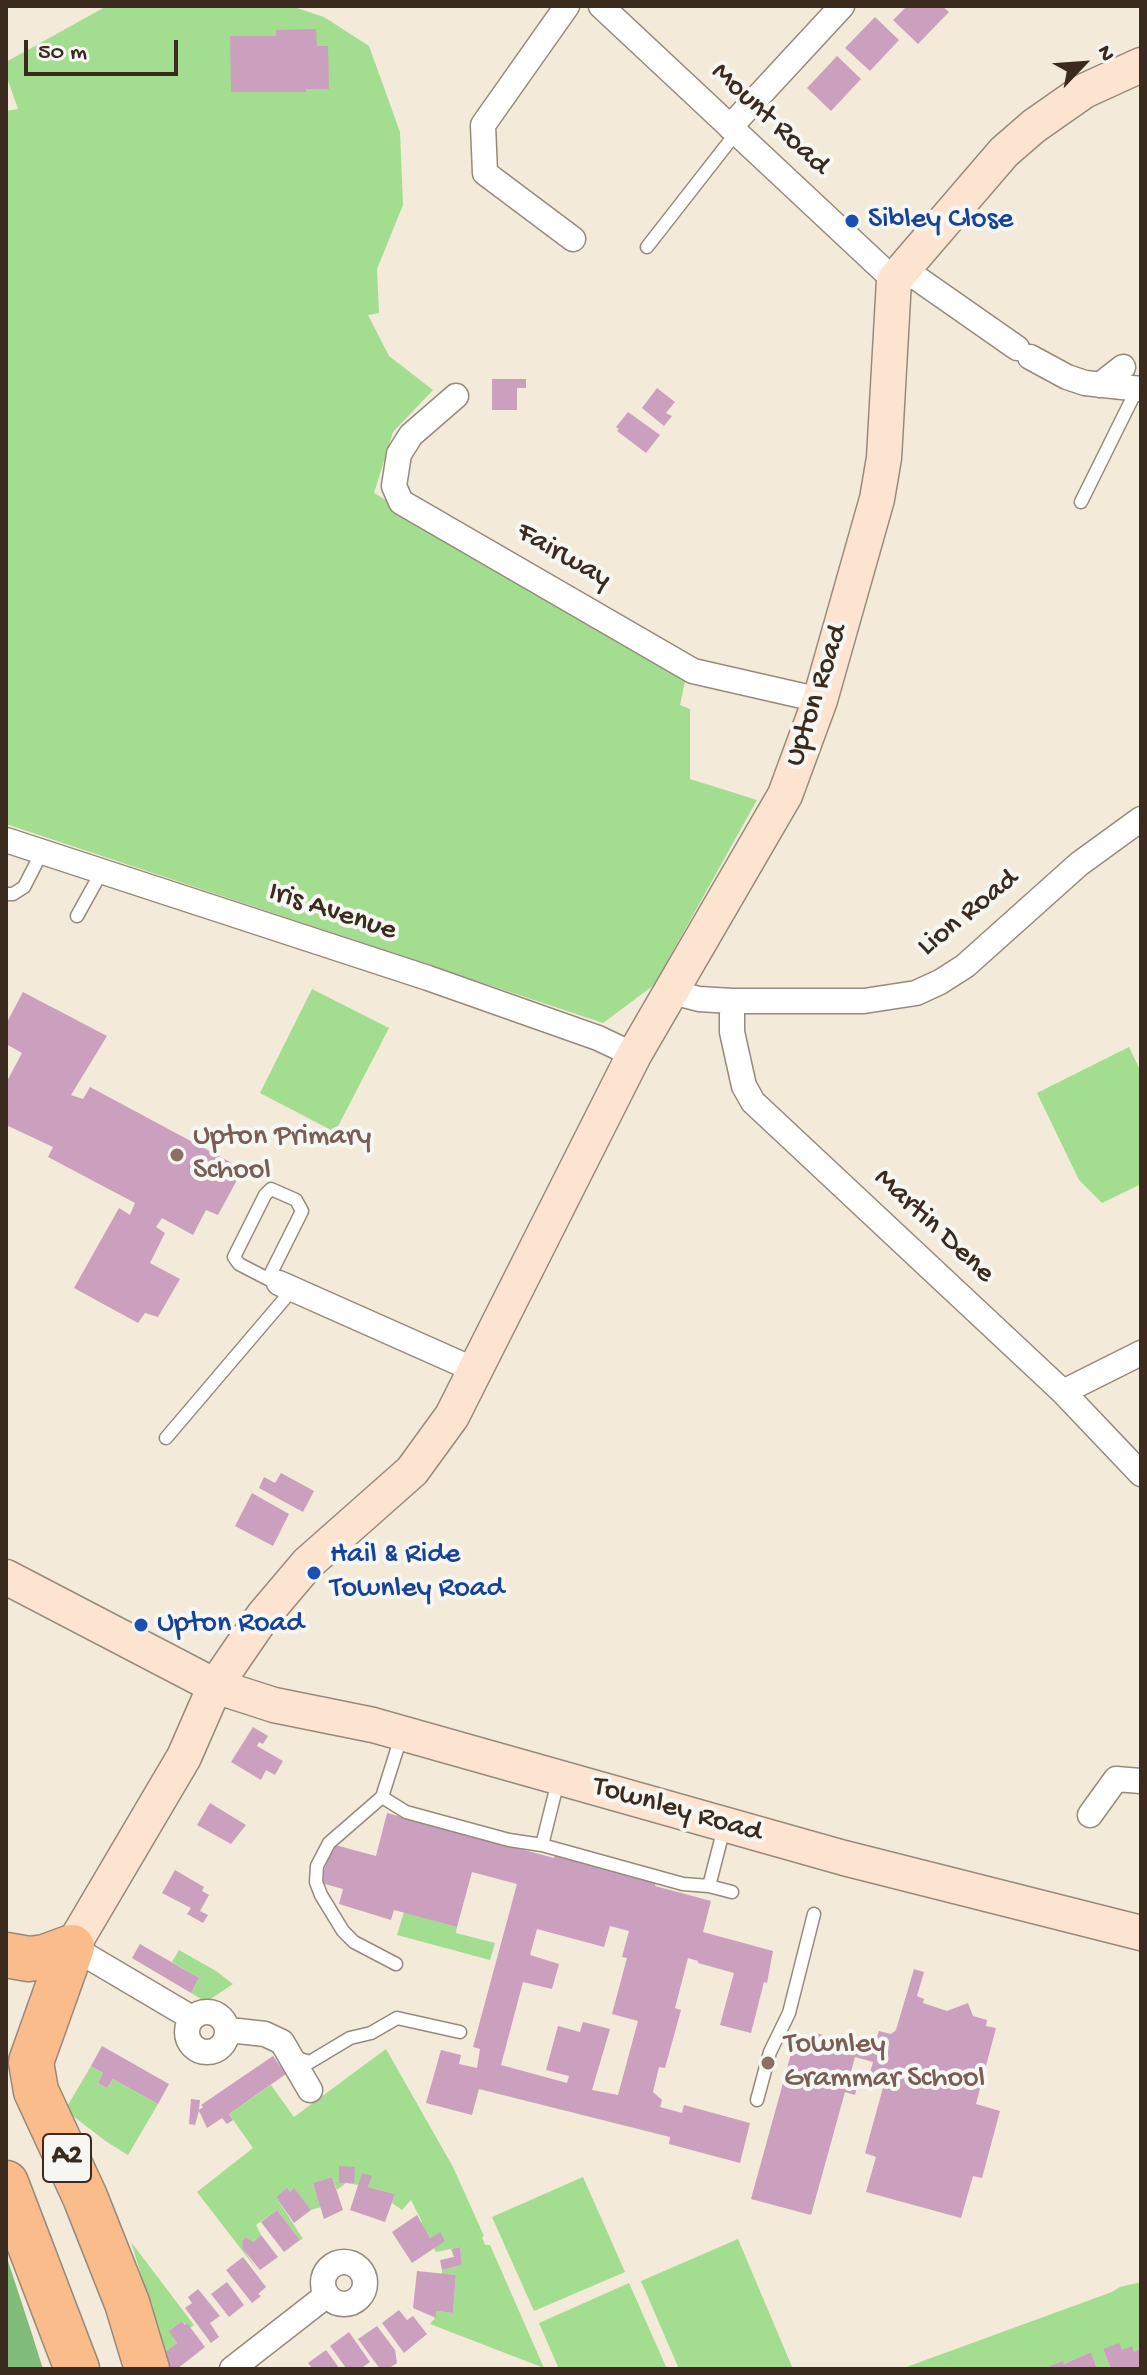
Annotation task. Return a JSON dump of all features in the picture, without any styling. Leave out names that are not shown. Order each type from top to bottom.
[{"type":"highway","points":[[6,1955],[29,1959],[72,1947]]},
{"type":"highway","name":"A2","points":[[72,1947],[31,2062],[36,2091],[85,2197],[127,2303],[147,2369]]},
{"type":"highway","name":"A2","points":[[6,2080],[40,2150],[88,2268],[123,2369]]},
{"type":"highway","name":"A2","points":[[6,2183],[77,2369]]},
{"type":"street","points":[[567,6],[483,125],[485,173],[573,239]]},
{"type":"street","name":"Mount Road","points":[[601,6],[894,280]]},
{"type":"street","points":[[733,130],[842,6]]},
{"type":"street","points":[[894,280],[1004,152],[1034,126],[1084,91],[1141,65]]},
{"type":"street","points":[[894,280],[914,276],[1023,353],[1067,377],[1100,385],[1139,389]]},
{"type":"street","name":"Upton Road","points":[[72,1947],[184,1757],[215,1686],[263,1616],[308,1563],[412,1471],[452,1416],[634,1055],[785,795],[820,700],[879,485],[884,458],[894,280]]},
{"type":"street","points":[[1100,385],[1123,367]]},
{"type":"street","name":"Fairway","points":[[456,396],[411,435],[399,454],[394,486],[401,502],[693,671],[820,700]]},
{"type":"street","name":"Lion Road","points":[[672,992],[699,999],[732,1001],[864,1001],[916,993],[940,982],[986,948],[1079,864],[1141,819]]},
{"type":"street","name":"Iris Avenue","points":[[6,840],[428,978],[598,1038],[634,1055]]},
{"type":"street","name":"Martin Dene","points":[[732,1001],[732,1032],[744,1086],[753,1102],[1063,1392],[1141,1474]]},
{"type":"street","points":[[280,1284],[477,1371]]},
{"type":"street","points":[[1063,1392],[1141,1353]]},
{"type":"street","name":"Townley Road","points":[[6,1577],[215,1686],[274,1705],[373,1725],[844,1858],[1141,1933]]},
{"type":"street","points":[[1090,1815],[1116,1779],[1141,1781]]},
{"type":"street","points":[[72,1947],[192,2018],[187,2037],[197,2050],[208,2052],[220,2048],[229,2030],[265,2034],[282,2042],[310,2090]]},
{"type":"street","points":[[232,2369],[327,2295]]},
{"type":"lane","points":[[647,247],[733,130]]},
{"type":"lane","points":[[1081,502],[1139,389]]},
{"type":"lane","points":[[6,894],[13,894],[24,887],[42,852]]},
{"type":"lane","points":[[77,916],[102,871]]},
{"type":"lane","points":[[166,1438],[280,1284],[302,1211],[296,1200],[271,1189],[265,1195],[234,1257],[239,1264],[280,1284]]},
{"type":"lane","points":[[396,1964],[354,1942],[335,1919],[316,1882],[317,1866],[329,1843],[382,1797],[402,1734]]},
{"type":"lane","points":[[542,1845],[559,1778]]},
{"type":"lane","points":[[382,1797],[406,1812],[509,1840],[542,1845],[683,1884],[732,1892]]},
{"type":"lane","points":[[709,1886],[725,1825]]},
{"type":"lane","points":[[757,2100],[770,2052],[789,2013],[814,1914]]},
{"type":"lane","points":[[293,2057],[306,2062],[314,2060],[350,2038],[371,2033],[397,2018],[460,2032]]},
{"type":"green space","points":[[107,6],[291,6],[324,17],[369,46],[400,132],[403,205],[377,269],[379,313],[368,315],[389,356],[433,390],[393,432],[374,493],[686,677],[680,705],[690,709],[690,779],[757,800],[654,985],[603,1023],[6,824],[6,111],[18,109],[6,75],[6,62]]},
{"type":"green space","points":[[312,989],[389,1028],[335,1132],[260,1093]]},
{"type":"green space","points":[[1129,1047],[1141,1068],[1141,1184],[1102,1203],[1079,1180],[1037,1093]]},
{"type":"green space","points":[[404,1912],[457,1927],[456,1933],[495,1943],[490,1960],[397,1935]]},
{"type":"green space","points":[[179,1950],[233,1984],[206,2002],[191,1993],[199,1978],[172,1962]]},
{"type":"green space","points":[[386,2049],[453,2167],[484,2236],[485,2245],[490,2245],[544,2368],[430,2324],[436,2311],[453,2313],[456,2275],[442,2274],[442,2270],[462,2265],[460,2247],[436,2252],[434,2248],[440,2233],[430,2238],[420,2224],[422,2222],[411,2200],[402,2210],[392,2203],[395,2194],[368,2187],[371,2177],[358,2185],[346,2183],[337,2190],[332,2177],[313,2183],[321,2207],[311,2210],[294,2189],[290,2192],[287,2189],[276,2197],[303,2239],[300,2240],[277,2210],[256,2225],[261,2235],[253,2242],[246,2237],[242,2241],[244,2250],[258,2271],[197,2192],[253,2148],[229,2114],[271,2085],[294,2117]]},
{"type":"green space","points":[[91,2066],[103,2073],[98,2083],[107,2088],[113,2079],[158,2104],[128,2155],[65,2110]]},
{"type":"green space","points":[[583,2177],[625,2272],[534,2311],[492,2217]]},
{"type":"green space","points":[[738,2239],[793,2369],[679,2369],[641,2281]]},
{"type":"green space","points":[[131,2242],[194,2325],[190,2328],[182,2321],[170,2330],[177,2343],[165,2352]]},
{"type":"green space","points":[[6,2255],[30,2328],[43,2369],[6,2369]]},
{"type":"green space","points":[[1141,2282],[1141,2350],[1103,2349],[1111,2369],[1097,2369],[1091,2352],[1064,2364],[1042,2369],[901,2369],[1120,2287]]},
{"type":"green space","points":[[629,2283],[667,2369],[559,2369],[539,2323]]},
{"type":"building","points":[[907,6],[942,6],[949,12],[918,44],[893,20]]},
{"type":"building","points":[[875,17],[899,40],[870,71],[845,48]]},
{"type":"building","points":[[316,29],[317,46],[328,46],[329,89],[231,92],[230,36],[276,36],[276,30]]},
{"type":"building","points":[[837,56],[861,79],[831,111],[807,88]]},
{"type":"building","points":[[492,379],[526,379],[526,388],[517,388],[517,410],[492,410]]},
{"type":"building","points":[[657,388],[675,402],[666,413],[672,416],[664,426],[642,408]]},
{"type":"building","points":[[628,412],[660,435],[646,453],[617,431],[619,429],[616,427]]},
{"type":"building","points":[[23,992],[107,1036],[71,1095],[83,1099],[90,1087],[243,1169],[218,1215],[206,1210],[193,1235],[162,1218],[156,1227],[165,1233],[150,1263],[180,1279],[158,1317],[145,1313],[138,1323],[74,1288],[119,1208],[130,1215],[135,1203],[48,1157],[53,1147],[6,1125],[6,1083],[22,1053],[6,1044],[6,1024]]},
{"type":"building","points":[[281,1473],[314,1491],[303,1512],[259,1488],[264,1477],[275,1483]]},
{"type":"building","points":[[252,1493],[289,1514],[273,1546],[235,1526]]},
{"type":"building","points":[[253,1727],[268,1736],[263,1744],[259,1742],[257,1746],[283,1761],[275,1775],[266,1770],[261,1780],[231,1762]]},
{"type":"building","points":[[210,1803],[246,1825],[231,1844],[197,1825]]},
{"type":"building","points":[[387,1813],[554,1858],[555,1854],[656,1881],[655,1886],[711,1901],[703,1932],[773,1951],[767,1983],[764,1982],[751,2033],[720,2025],[734,1973],[688,1958],[675,2008],[681,2010],[665,2068],[659,2067],[653,2092],[662,2100],[660,2107],[682,2113],[684,2105],[750,2123],[740,2163],[669,2144],[670,2137],[479,2089],[472,2115],[426,2103],[441,2050],[461,2055],[459,2064],[477,2068],[480,2049],[473,2047],[517,1884],[472,1872],[457,1927],[394,1910],[391,1920],[339,1904],[343,1889],[321,1883],[331,1846],[376,1856]],"holes":[[[610,1926],[629,1931],[622,1957],[627,1958],[612,2014],[638,2021],[618,2095],[592,2090],[610,2029],[583,2022],[580,2032],[558,2026],[546,2070],[569,2076],[567,2083],[501,2065],[523,1982],[552,1989],[559,1964],[530,1955],[537,1929],[604,1947]]]},
{"type":"building","points":[[175,1870],[204,1887],[202,1891],[209,1895],[200,1911],[208,1915],[203,1923],[187,1914],[191,1908],[162,1893]]},
{"type":"building","points":[[140,1944],[199,1978],[191,1993],[132,1958]]},
{"type":"building","points":[[914,1969],[924,1972],[917,1996],[924,1999],[923,2003],[947,2011],[968,2003],[973,2016],[987,2020],[986,2026],[996,2028],[976,2104],[1000,2111],[982,2178],[973,2176],[961,2218],[866,2192],[876,2157],[865,2153],[884,2084],[868,2080],[873,2062],[855,2057],[849,2079],[858,2082],[855,2095],[845,2092],[811,2215],[751,2199],[794,2043],[808,2047],[812,2032],[873,2049],[879,2031],[891,2034],[896,2030]]},
{"type":"building","points":[[102,2046],[169,2084],[158,2104],[113,2079],[107,2088],[98,2083],[103,2073],[91,2066]]},
{"type":"building","points":[[273,2056],[286,2074],[229,2114],[233,2120],[227,2124],[222,2118],[207,2128],[199,2111],[195,2125],[189,2124],[191,2099],[200,2100],[199,2110],[203,2107],[201,2105]]},
{"type":"building","points":[[339,2166],[355,2167],[354,2183],[339,2183]]},
{"type":"building","points":[[362,2173],[372,2176],[368,2187],[395,2194],[385,2222],[350,2210]]},
{"type":"building","points":[[332,2177],[343,2210],[324,2219],[313,2183]]},
{"type":"building","points":[[287,2188],[290,2192],[294,2188],[311,2210],[294,2223],[276,2197]]},
{"type":"building","points":[[277,2210],[300,2240],[284,2252],[261,2222]]},
{"type":"building","points":[[417,2215],[430,2238],[440,2232],[445,2241],[412,2263],[392,2232]]},
{"type":"building","points":[[261,2235],[278,2257],[260,2270],[243,2249],[242,2241],[246,2237],[253,2242]]},
{"type":"building","points":[[460,2247],[462,2265],[442,2270],[440,2260],[454,2257],[451,2249]]},
{"type":"building","points":[[243,2257],[266,2287],[252,2303],[226,2270]]},
{"type":"building","points":[[417,2271],[456,2275],[453,2313],[436,2311],[436,2318],[413,2308]]},
{"type":"building","points":[[227,2282],[244,2305],[229,2317],[211,2294]]},
{"type":"building","points":[[198,2289],[220,2316],[210,2323],[219,2337],[211,2343],[185,2308],[192,2303],[188,2297]]},
{"type":"building","points":[[399,2310],[407,2320],[413,2316],[427,2334],[404,2353],[382,2323]]},
{"type":"building","points":[[182,2321],[185,2325],[187,2323],[205,2347],[177,2369],[170,2369],[165,2352],[177,2343],[169,2331]]},
{"type":"building","points":[[377,2326],[395,2350],[397,2363],[388,2369],[380,2369],[358,2339]]},
{"type":"building","points":[[349,2332],[370,2362],[360,2369],[346,2368],[330,2346]]},
{"type":"building","points":[[1119,2343],[1122,2350],[1132,2346],[1134,2352],[1141,2349],[1141,2369],[1111,2369],[1103,2349]]},
{"type":"building","points":[[326,2350],[340,2369],[313,2369],[308,2363]]},
{"type":"building","points":[[1091,2352],[1097,2369],[1043,2369],[1063,2361],[1064,2364]]},
{"type":"place","name":"Sibley Close","points":[[852,221]]},
{"type":"place","name":"Upton Primary School","points":[[177,1155]]},
{"type":"place","name":"Hail & Ride Townley Road","points":[[314,1573]]},
{"type":"place","name":"Upton Road","points":[[141,1625]]},
{"type":"place","name":"Townley Grammar School","points":[[768,2063]]}]
